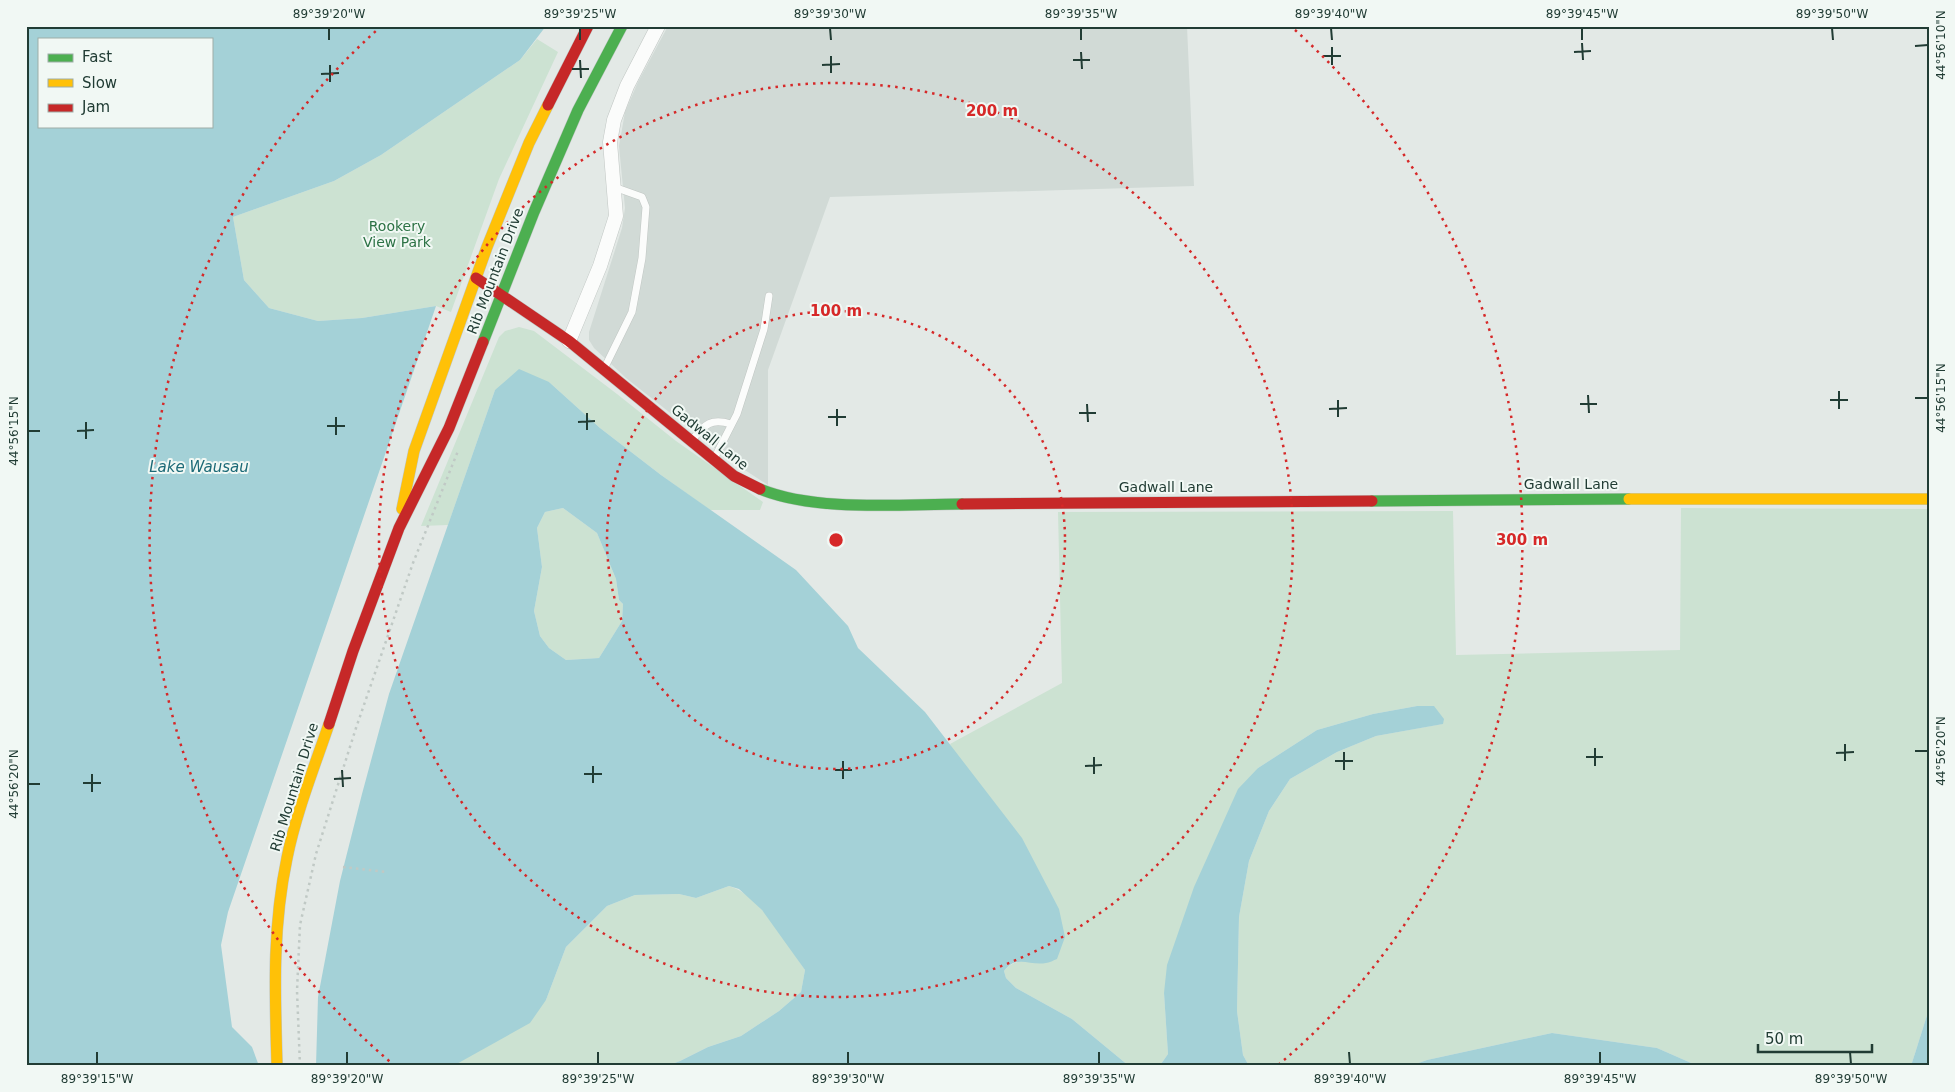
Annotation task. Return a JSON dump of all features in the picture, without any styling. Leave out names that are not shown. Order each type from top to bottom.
[{"type":"main road","name":"Rib Mountain Drive","points":[[399,528],[414,450],[476,278],[529,143],[588,26]]},
{"type":"main road","name":"Rib Mountain Drive","points":[[276,1066],[275,936],[289,848],[308,785],[353,651],[399,528],[449,428],[534,212],[578,110],[622,26]]},
{"type":"main road","name":"Gadwall Lane","points":[[476,278],[570,341],[744,483],[768,494],[826,503],[1929,499]]},
{"type":"street","points":[[570,341],[600,266],[616,216],[610,142],[614,120],[627,86],[658,26]]},
{"type":"lane","points":[[604,370],[632,312],[642,258],[646,207],[642,197],[614,187]]},
{"type":"lane","points":[[714,460],[736,414],[764,329],[769,296]]},
{"type":"lane","points":[[691,441],[704,425],[720,421],[732,424]]},
{"type":"path","points":[[300,1066],[297,990],[300,925],[316,854],[356,728],[415,558],[461,444]]},
{"type":"path","points":[[343,867],[386,872]]},
{"type":"shaded area","points":[[668,26],[1187,26],[1194,186],[830,197],[768,370],[768,485],[731,461],[626,378],[594,348],[589,340],[589,332],[622,228],[625,208],[619,146],[625,112],[638,82]]},
{"type":"green space","name":"Rookery View Park","points":[[537,39],[558,52],[499,179],[451,312],[436,306],[362,318],[318,321],[269,308],[244,280],[233,217],[334,181],[381,155],[520,60]]},
{"type":"green space","points":[[519,327],[534,331],[676,441],[763,502],[760,510],[710,510],[600,428],[549,382],[495,390],[448,525],[421,526],[499,337],[505,331]]},
{"type":"green space","points":[[563,508],[597,533],[616,579],[619,600],[623,604],[622,621],[599,658],[566,660],[549,648],[540,636],[534,611],[542,567],[537,528],[545,512]]},
{"type":"green space","points":[[1681,508],[1929,509],[1929,1009],[1911,1066],[1698,1066],[1657,1048],[1552,1033],[1427,1060],[1410,1066],[1249,1066],[1243,1055],[1237,1011],[1239,917],[1249,861],[1269,811],[1290,779],[1337,752],[1376,736],[1442,724],[1417,706],[1373,714],[1317,730],[1258,768],[1164,993],[1168,1054],[1161,1064],[1157,1066],[1129,1066],[1072,1019],[1016,988],[1006,978],[1004,971],[1018,962],[1046,963],[950,744],[1062,683],[1058,512],[1453,511],[1456,655],[1680,650]]},
{"type":"green space","points":[[729,886],[751,899],[762,910],[805,970],[801,992],[779,1011],[741,1036],[708,1047],[667,1066],[453,1066],[546,1000],[566,947],[607,906],[635,895],[679,894],[696,898]]},
{"type":"water","name":"Lake Wausau","points":[[26,26],[546,26],[520,60],[381,155],[334,181],[233,217],[244,280],[269,308],[318,321],[362,318],[436,306],[228,912],[221,945],[232,1027],[252,1047],[259,1066],[26,1066]]},
{"type":"water","points":[[519,369],[549,382],[600,428],[661,475],[796,570],[848,626],[858,648],[925,712],[1022,838],[1059,909],[1065,937],[1057,959],[1040,964],[1014,963],[1004,971],[1006,978],[1016,988],[1072,1019],[1129,1066],[667,1066],[708,1047],[741,1036],[779,1011],[801,992],[805,970],[762,910],[739,889],[729,886],[696,898],[679,894],[635,895],[607,906],[566,947],[546,1000],[530,1023],[453,1066],[316,1066],[318,997],[340,881],[362,794],[389,694],[495,390]],"holes":[[[563,508],[597,533],[616,579],[619,600],[623,604],[622,621],[599,658],[566,660],[549,648],[540,636],[534,611],[542,567],[537,528],[545,512]]]},
{"type":"water","points":[[1417,706],[1434,706],[1444,719],[1443,724],[1376,736],[1337,752],[1290,779],[1269,811],[1249,861],[1239,917],[1237,1011],[1243,1055],[1249,1066],[1157,1066],[1161,1064],[1168,1054],[1164,993],[1167,965],[1194,887],[1238,789],[1258,768],[1317,730],[1373,714]]},
{"type":"water","points":[[1929,1009],[1929,1066],[1911,1066]]},
{"type":"water","points":[[1552,1033],[1657,1048],[1698,1066],[1410,1066],[1427,1060]]},
{"type":"traffic: fast","points":[[483,342],[534,212],[578,110],[622,26]]},
{"type":"traffic: fast","points":[[760,489],[782,496],[832,504],[962,504]]},
{"type":"traffic: fast","points":[[1372,501],[1629,499]]},
{"type":"traffic: slow","points":[[402,509],[414,451],[487,247],[529,143],[548,105]]},
{"type":"traffic: slow","points":[[1629,499],[1929,499]]},
{"type":"traffic: slow","points":[[277,1066],[276,962],[282,884],[295,824],[329,724]]},
{"type":"traffic: jam","points":[[548,105],[588,26]]},
{"type":"traffic: jam","points":[[476,278],[569,341],[734,476],[760,489]]},
{"type":"traffic: jam","points":[[329,724],[353,651],[399,528],[449,428],[483,342]]},
{"type":"traffic: jam","points":[[962,504],[1372,501]]}]
